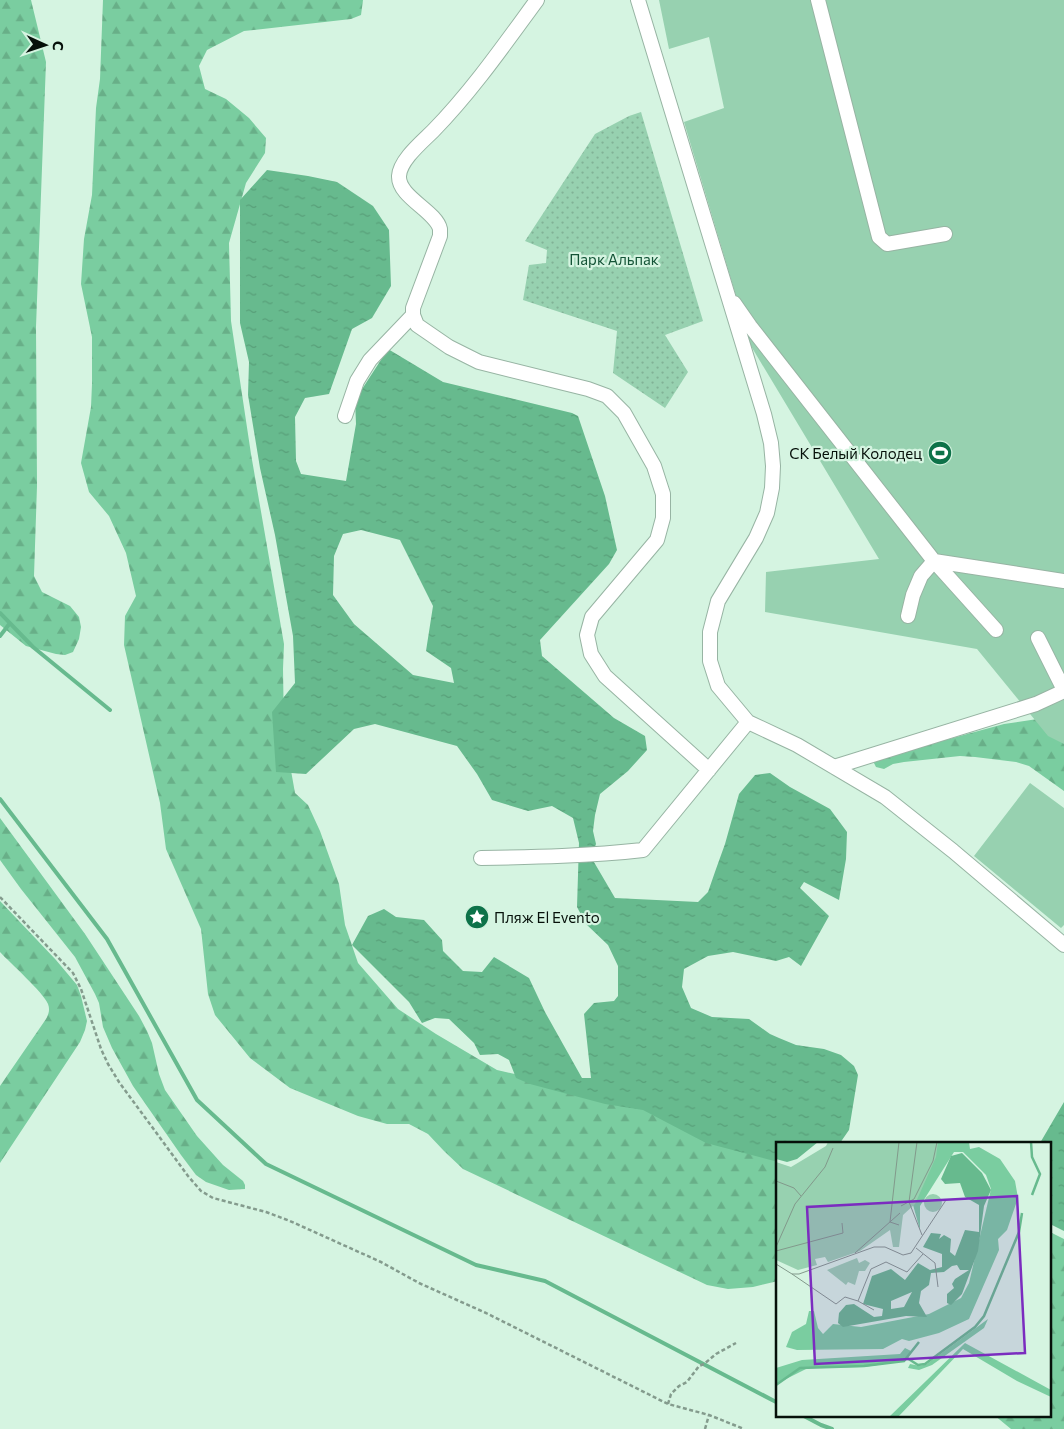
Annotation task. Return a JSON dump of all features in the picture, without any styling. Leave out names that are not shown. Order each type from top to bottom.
[{"type":"lane","points":[[537,0],[451,113],[414,150],[402,166],[399,177],[405,192],[436,222],[440,229],[440,236],[413,308],[412,316],[417,325],[449,347],[479,362],[588,389],[607,396],[624,413],[654,466],[663,494],[663,518],[657,540],[592,617],[587,635],[590,654],[604,676],[708,770]]},
{"type":"lane","points":[[638,0],[764,414],[771,443],[772,488],[767,513],[756,538],[718,601],[710,632],[710,661],[718,686],[748,722],[797,745],[885,797],[953,851],[1064,945]]},
{"type":"lane","points":[[818,0],[879,237],[887,244],[945,234]]},
{"type":"lane","points":[[726,292],[750,326],[934,561],[996,630]]},
{"type":"lane","points":[[345,416],[357,381],[370,360],[412,316]]},
{"type":"lane","points":[[934,561],[1064,581]]},
{"type":"lane","points":[[908,616],[913,595],[921,576],[934,561]]},
{"type":"lane","points":[[834,767],[1036,704],[1064,690],[1038,638]]},
{"type":"lane","points":[[481,858],[565,857],[644,850],[748,722]]},
{"type":"path","points":[[0,897],[72,973],[81,988],[101,1049],[108,1064],[119,1082],[201,1191],[213,1198],[266,1212],[290,1221],[372,1258],[668,1404],[709,1415],[744,1429]]},
{"type":"path","points":[[668,1404],[672,1394],[679,1386],[687,1382],[698,1366],[736,1343]]},
{"type":"path","points":[[705,1429],[709,1415]]},
{"type":"green space","points":[[0,0],[31,0],[46,62],[36,327],[37,486],[34,576],[42,592],[70,606],[79,617],[81,627],[79,639],[73,652],[65,655],[26,646],[0,625]]},
{"type":"green space","points":[[103,0],[363,0],[361,15],[351,19],[244,31],[207,50],[199,66],[205,89],[226,99],[249,118],[266,138],[265,153],[246,183],[229,243],[231,321],[251,454],[284,644],[284,731],[295,793],[308,805],[320,831],[339,884],[345,925],[358,963],[398,1009],[497,1070],[610,1095],[776,1150],[776,1281],[753,1287],[728,1289],[707,1285],[463,1169],[428,1134],[409,1124],[387,1124],[358,1116],[290,1088],[250,1058],[215,1015],[208,994],[201,929],[166,849],[160,803],[124,645],[125,616],[136,596],[126,553],[109,516],[89,492],[81,463],[91,407],[92,337],[81,284],[84,239],[92,195],[96,108],[100,79]]},
{"type":"green space","name":"СК Белый Колодец","points":[[659,0],[1064,0],[1064,744],[1048,736],[977,649],[765,612],[766,572],[879,559],[751,346],[684,122],[724,108],[709,37],[669,49]]},
{"type":"green space","name":"Парк Альпак","points":[[641,112],[703,321],[665,335],[688,372],[665,408],[613,373],[617,331],[523,300],[529,265],[546,263],[547,250],[525,241],[595,134],[629,116]]},
{"type":"green space","points":[[1044,718],[1064,723],[1064,791],[1029,766],[1016,762],[960,756],[904,762],[893,764],[884,769],[876,767],[873,761],[1004,724]]},
{"type":"green space","points":[[1030,783],[1064,808],[1064,925],[1061,928],[974,856]]},
{"type":"green space","points":[[0,818],[85,934],[139,1016],[152,1043],[159,1074],[165,1090],[197,1136],[223,1165],[243,1181],[245,1189],[229,1190],[206,1182],[196,1175],[133,1086],[112,1048],[103,1027],[99,1003],[75,957],[0,860]]},
{"type":"green space","points":[[0,901],[77,985],[87,1021],[80,1042],[0,1163],[0,1086],[46,1019],[49,1010],[48,1004],[40,992],[0,952]]},
{"type":"green space","points":[[1052,1233],[1064,1239],[1064,1429],[1011,1429],[995,1416],[1052,1416]]},
{"type":"water","points":[[267,170],[337,182],[373,206],[389,230],[391,286],[372,318],[352,329],[329,394],[305,398],[295,417],[296,461],[301,474],[346,481],[356,424],[355,400],[388,349],[443,382],[578,416],[605,496],[617,550],[609,564],[540,640],[542,656],[614,718],[645,736],[647,750],[628,771],[600,794],[593,831],[596,844],[591,857],[615,898],[698,902],[708,892],[725,844],[739,794],[755,775],[770,773],[790,787],[830,809],[847,832],[846,859],[839,900],[804,882],[800,888],[829,916],[801,966],[789,957],[776,961],[733,952],[708,956],[684,969],[682,987],[691,1008],[712,1017],[749,1019],[770,1034],[796,1045],[824,1049],[841,1055],[854,1066],[858,1075],[849,1130],[841,1142],[776,1142],[776,1161],[706,1143],[643,1110],[605,1104],[530,1084],[516,1078],[509,1060],[498,1054],[480,1055],[474,1043],[449,1019],[435,1018],[422,1023],[409,1002],[352,945],[368,916],[384,909],[396,917],[424,920],[442,940],[443,951],[463,971],[482,972],[494,957],[529,978],[545,1012],[582,1078],[591,1078],[584,1014],[594,1003],[614,1001],[618,996],[618,966],[608,945],[586,924],[577,907],[579,843],[573,818],[552,806],[528,811],[492,800],[477,774],[457,746],[375,724],[354,729],[306,774],[276,772],[272,712],[295,683],[293,636],[275,535],[260,468],[248,395],[249,362],[240,323],[240,200]],"holes":[[[361,530],[400,540],[433,606],[426,651],[451,668],[454,683],[413,675],[354,624],[333,595],[334,556],[343,534]]]},
{"type":"water","points":[[1064,1102],[1064,1231],[1052,1225],[1052,1142],[1041,1142]]},
{"type":"waterway","points":[[0,613],[33,647],[110,710]]},
{"type":"waterway","points":[[0,636],[10,623]]},
{"type":"waterway","points":[[0,799],[107,939],[197,1100],[266,1164],[476,1265],[545,1281],[776,1402]]},
{"type":"waterway","points":[[804,1416],[832,1429]]},
{"type":"place","name":"СК Белый Колодец","points":[[940,453]]},
{"type":"place","name":"Пляж El Evento","points":[[477,917]]}]
